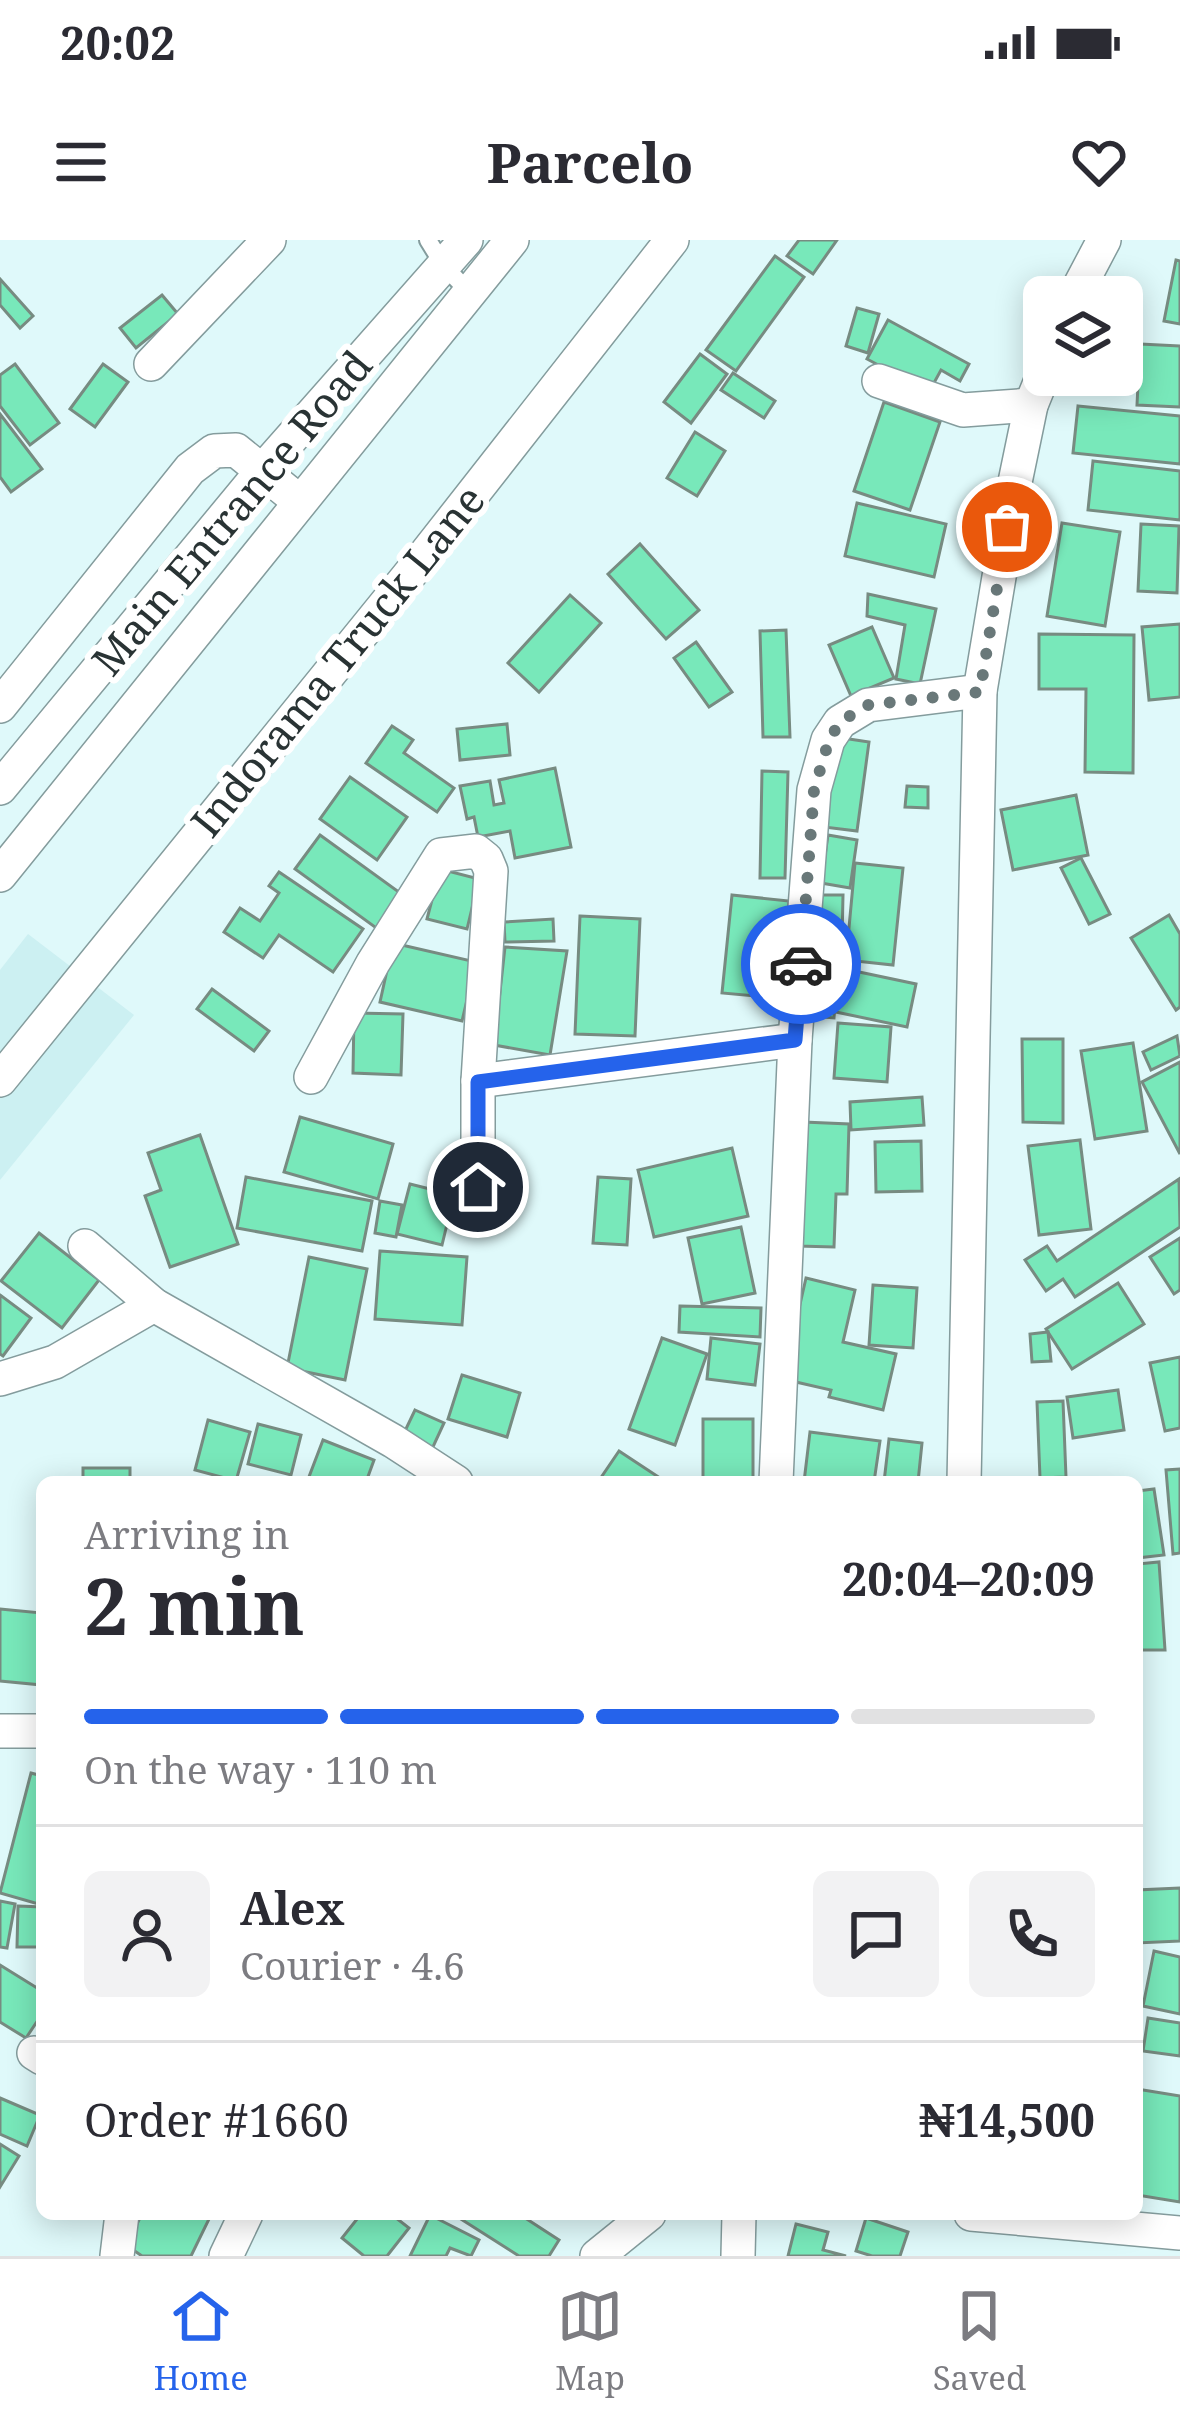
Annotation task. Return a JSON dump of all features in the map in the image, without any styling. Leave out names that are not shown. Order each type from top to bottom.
[{"type":"street","points":[[151,364],[269,240]]},
{"type":"street","points":[[0,875],[512,240]]},
{"type":"street","name":"Indorama Truck Lane","points":[[0,1080],[410,574],[672,240]]},
{"type":"street","points":[[1085,276],[1104,240]]},
{"type":"street","name":"Main Entrance Road","points":[[0,788],[446,249]]},
{"type":"street","points":[[879,380],[963,410],[1031,405]]},
{"type":"street","points":[[964,1476],[980,692],[1035,396]]},
{"type":"street","points":[[0,706],[190,469],[214,451],[236,450],[300,502]]},
{"type":"street","points":[[776,1476],[795,1040],[814,790],[829,740],[840,722],[868,705],[980,692]]},
{"type":"street","points":[[310,1077],[441,855],[476,851],[491,871],[478,1082],[478,1187]]},
{"type":"street","points":[[478,1082],[795,1040]]},
{"type":"street","points":[[85,1246],[154,1305],[447,1476]]},
{"type":"street","points":[[0,1379],[55,1362],[154,1305]]},
{"type":"street","points":[[0,1731],[36,1731]]},
{"type":"street","points":[[117,2256],[121,2220]]},
{"type":"street","points":[[226,2256],[243,2220]]},
{"type":"street","points":[[597,2256],[642,2220]]},
{"type":"street","points":[[738,2256],[739,2220]]},
{"type":"street","points":[[1039,2220],[1180,2233]]},
{"type":"lane","points":[[446,249],[469,292]]},
{"type":"shaded area","points":[[28,934],[134,1015],[0,1180],[0,970]]},
{"type":"building","points":[[799,240],[837,240],[813,274],[787,256]]},
{"type":"building","points":[[775,256],[804,277],[736,371],[706,350]]},
{"type":"building","points":[[1176,260],[1180,261],[1180,324],[1164,321]]},
{"type":"building","points":[[0,279],[33,316],[20,328],[0,305]]},
{"type":"building","points":[[162,295],[178,314],[136,348],[120,328]]},
{"type":"building","points":[[857,308],[879,314],[868,353],[846,346]]},
{"type":"building","points":[[888,320],[969,364],[960,381],[941,370],[929,392],[867,359]]},
{"type":"building","points":[[1143,344],[1180,346],[1180,407],[1137,405],[1137,396],[1143,396]]},
{"type":"building","points":[[700,354],[727,374],[691,423],[664,402]]},
{"type":"building","points":[[15,364],[59,423],[30,445],[0,406],[0,375]]},
{"type":"building","points":[[103,364],[128,382],[95,427],[70,409]]},
{"type":"building","points":[[733,373],[775,401],[764,418],[721,390]]},
{"type":"building","points":[[884,402],[940,422],[910,510],[854,491]]},
{"type":"building","points":[[1078,406],[1180,416],[1180,464],[1073,453]]},
{"type":"building","points":[[0,414],[42,469],[11,492],[0,477]]},
{"type":"building","points":[[695,432],[725,451],[697,496],[667,478]]},
{"type":"building","points":[[1093,461],[1180,471],[1180,520],[1088,510]]},
{"type":"building","points":[[857,503],[946,524],[934,577],[845,556]]},
{"type":"building","points":[[1062,523],[1120,532],[1105,626],[1047,616]]},
{"type":"building","points":[[1141,524],[1179,526],[1177,593],[1138,591]]},
{"type":"building","points":[[640,544],[699,610],[666,639],[608,574]]},
{"type":"building","points":[[868,594],[936,609],[920,684],[896,679],[905,625],[867,616]]},
{"type":"building","points":[[570,595],[601,623],[539,692],[508,663]]},
{"type":"building","points":[[1180,624],[1180,697],[1149,700],[1142,627]]},
{"type":"building","points":[[872,627],[894,678],[851,696],[829,645]]},
{"type":"building","points":[[786,630],[790,737],[763,737],[760,631]]},
{"type":"building","points":[[1039,634],[1134,635],[1133,773],[1085,772],[1086,689],[1039,689]]},
{"type":"building","points":[[696,642],[732,692],[709,707],[674,658]]},
{"type":"building","points":[[507,724],[510,755],[460,760],[457,729]]},
{"type":"building","points":[[392,726],[413,740],[404,753],[454,788],[437,812],[366,763]]},
{"type":"building","points":[[836,737],[869,742],[857,831],[824,827]]},
{"type":"building","points":[[555,768],[571,847],[515,858],[510,831],[478,837],[474,817],[467,819],[460,786],[490,781],[494,805],[504,803],[499,780]]},
{"type":"building","points":[[762,771],[788,772],[785,878],[760,878]]},
{"type":"building","points":[[350,777],[407,817],[377,860],[320,819]]},
{"type":"building","points":[[907,786],[928,787],[928,808],[905,807]]},
{"type":"building","points":[[1076,795],[1088,855],[1013,870],[1001,810]]},
{"type":"building","points":[[320,835],[403,895],[379,930],[295,869]]},
{"type":"building","points":[[828,835],[857,840],[850,888],[821,883]]},
{"type":"building","points":[[1081,858],[1110,914],[1089,924],[1061,868]]},
{"type":"building","points":[[855,863],[903,868],[893,965],[846,960]]},
{"type":"building","points":[[440,869],[479,879],[467,929],[427,919]]},
{"type":"building","points":[[279,872],[363,929],[333,972],[279,935],[263,958],[224,932],[240,908],[260,921],[279,893],[269,886]]},
{"type":"building","points":[[732,895],[789,901],[779,998],[722,993]]},
{"type":"building","points":[[816,895],[843,895],[842,941],[815,941]]},
{"type":"building","points":[[1169,915],[1180,934],[1180,1007],[1176,1010],[1131,938]]},
{"type":"building","points":[[580,916],[640,919],[635,1036],[575,1034]]},
{"type":"building","points":[[553,919],[554,941],[505,942],[504,922]]},
{"type":"building","points":[[393,943],[476,962],[462,1021],[380,1002]]},
{"type":"building","points":[[505,947],[567,951],[550,1055],[494,1045]]},
{"type":"building","points":[[814,963],[838,965],[834,1018],[809,1016]]},
{"type":"building","points":[[845,969],[916,984],[907,1027],[836,1012]]},
{"type":"building","points":[[212,989],[269,1031],[254,1051],[197,1009]]},
{"type":"building","points":[[354,1013],[403,1014],[401,1075],[353,1073]]},
{"type":"building","points":[[838,1023],[891,1027],[887,1082],[834,1078]]},
{"type":"building","points":[[1177,1036],[1180,1056],[1151,1070],[1143,1052]]},
{"type":"building","points":[[1022,1039],[1063,1039],[1063,1123],[1023,1122]]},
{"type":"building","points":[[1133,1043],[1147,1131],[1095,1139],[1081,1051]]},
{"type":"building","points":[[1180,1062],[1180,1154],[1142,1082]]},
{"type":"building","points":[[922,1097],[924,1125],[851,1130],[850,1102]]},
{"type":"building","points":[[300,1117],[393,1144],[378,1199],[284,1172]]},
{"type":"building","points":[[803,1122],[849,1124],[847,1194],[836,1194],[834,1247],[798,1246]]},
{"type":"building","points":[[200,1135],[238,1244],[170,1267],[145,1196],[161,1190],[148,1153]]},
{"type":"building","points":[[1080,1140],[1091,1229],[1039,1235],[1028,1146]]},
{"type":"building","points":[[921,1141],[922,1191],[876,1192],[875,1142]]},
{"type":"building","points":[[732,1148],[748,1216],[654,1237],[638,1170]]},
{"type":"building","points":[[246,1177],[372,1201],[362,1251],[237,1228]]},
{"type":"building","points":[[598,1177],[631,1179],[627,1245],[593,1243]]},
{"type":"building","points":[[1179,1179],[1180,1227],[1075,1297],[1063,1279],[1046,1291],[1025,1260],[1047,1246],[1057,1261]]},
{"type":"building","points":[[410,1184],[454,1195],[442,1245],[397,1234]]},
{"type":"building","points":[[380,1201],[402,1205],[396,1237],[375,1233]]},
{"type":"building","points":[[741,1227],[755,1293],[702,1304],[688,1238]]},
{"type":"building","points":[[39,1233],[99,1280],[62,1328],[1,1281]]},
{"type":"building","points":[[1180,1238],[1180,1290],[1174,1294],[1150,1257]]},
{"type":"building","points":[[380,1251],[467,1257],[462,1325],[375,1319]]},
{"type":"building","points":[[309,1257],[367,1269],[345,1380],[287,1368]]},
{"type":"building","points":[[806,1278],[855,1290],[843,1342],[896,1354],[883,1410],[829,1397],[831,1390],[783,1379]]},
{"type":"building","points":[[1118,1283],[1144,1324],[1072,1369],[1046,1329]]},
{"type":"building","points":[[873,1285],[917,1288],[913,1348],[869,1345]]},
{"type":"building","points":[[0,1295],[31,1318],[3,1356],[0,1354]]},
{"type":"building","points":[[680,1306],[761,1308],[760,1337],[679,1332]]},
{"type":"building","points":[[1048,1332],[1051,1361],[1032,1362],[1030,1334]]},
{"type":"building","points":[[662,1338],[707,1354],[675,1445],[629,1429]]},
{"type":"building","points":[[711,1338],[760,1344],[755,1385],[707,1379]]},
{"type":"building","points":[[1180,1357],[1180,1428],[1165,1431],[1150,1363]]},
{"type":"building","points":[[462,1375],[520,1393],[507,1437],[448,1419]]},
{"type":"building","points":[[1118,1390],[1124,1430],[1073,1438],[1067,1397]]},
{"type":"building","points":[[1063,1401],[1066,1476],[1040,1476],[1037,1402]]},
{"type":"building","points":[[415,1410],[444,1423],[432,1449],[403,1435]]},
{"type":"building","points":[[703,1419],[753,1419],[753,1476],[703,1476]]},
{"type":"building","points":[[208,1420],[250,1432],[237,1476],[195,1470]]},
{"type":"building","points":[[258,1424],[301,1435],[291,1475],[248,1464]]},
{"type":"building","points":[[810,1432],[880,1441],[875,1476],[805,1476]]},
{"type":"building","points":[[889,1439],[922,1443],[919,1476],[885,1476]]},
{"type":"building","points":[[323,1440],[374,1460],[368,1476],[309,1476]]},
{"type":"building","points":[[619,1451],[657,1476],[602,1476]]},
{"type":"building","points":[[83,1468],[130,1468],[130,1476],[83,1476]]},
{"type":"building","points":[[1180,1469],[1180,1553],[1173,1554],[1166,1470]]},
{"type":"building","points":[[1154,1489],[1164,1555],[1143,1557],[1143,1490]]},
{"type":"building","points":[[1159,1562],[1165,1650],[1143,1650],[1143,1563]]},
{"type":"building","points":[[0,1609],[36,1612],[36,1684],[0,1681]]},
{"type":"building","points":[[31,1773],[36,1774],[36,1903],[0,1893]]},
{"type":"building","points":[[1180,1888],[1180,1941],[1143,1943],[1143,1890]]},
{"type":"building","points":[[0,1901],[15,1904],[7,1948],[0,1947]]},
{"type":"building","points":[[18,1906],[36,1907],[36,1947],[17,1947]]},
{"type":"building","points":[[1154,1951],[1180,1957],[1180,2014],[1143,2006]]},
{"type":"building","points":[[0,1965],[36,1987],[36,2023],[26,2038],[0,2022]]},
{"type":"building","points":[[1148,2018],[1180,2023],[1180,2056],[1143,2051]]},
{"type":"building","points":[[1143,2090],[1180,2096],[1180,2202],[1143,2196]]},
{"type":"building","points":[[0,2098],[36,2113],[27,2146],[0,2134]]},
{"type":"building","points":[[0,2144],[19,2156],[0,2187]]},
{"type":"building","points":[[139,2220],[209,2220],[191,2256],[142,2256],[126,2245]]},
{"type":"building","points":[[356,2220],[399,2220],[409,2228],[387,2256],[364,2256],[342,2238]]},
{"type":"building","points":[[428,2220],[440,2220],[479,2240],[471,2256],[450,2248],[446,2256],[410,2256]]},
{"type":"building","points":[[462,2220],[528,2220],[559,2240],[549,2256],[519,2256]]},
{"type":"building","points":[[865,2220],[908,2232],[900,2256],[856,2251]]},
{"type":"building","points":[[796,2224],[828,2232],[823,2250],[846,2256],[788,2256]]},
{"type":"way so far","points":[[801,964],[814,790],[829,740],[840,722],[868,705],[980,692],[1007,527]]},
{"type":"route","points":[[478,1187],[478,1082],[795,1040],[801,964]]}]
